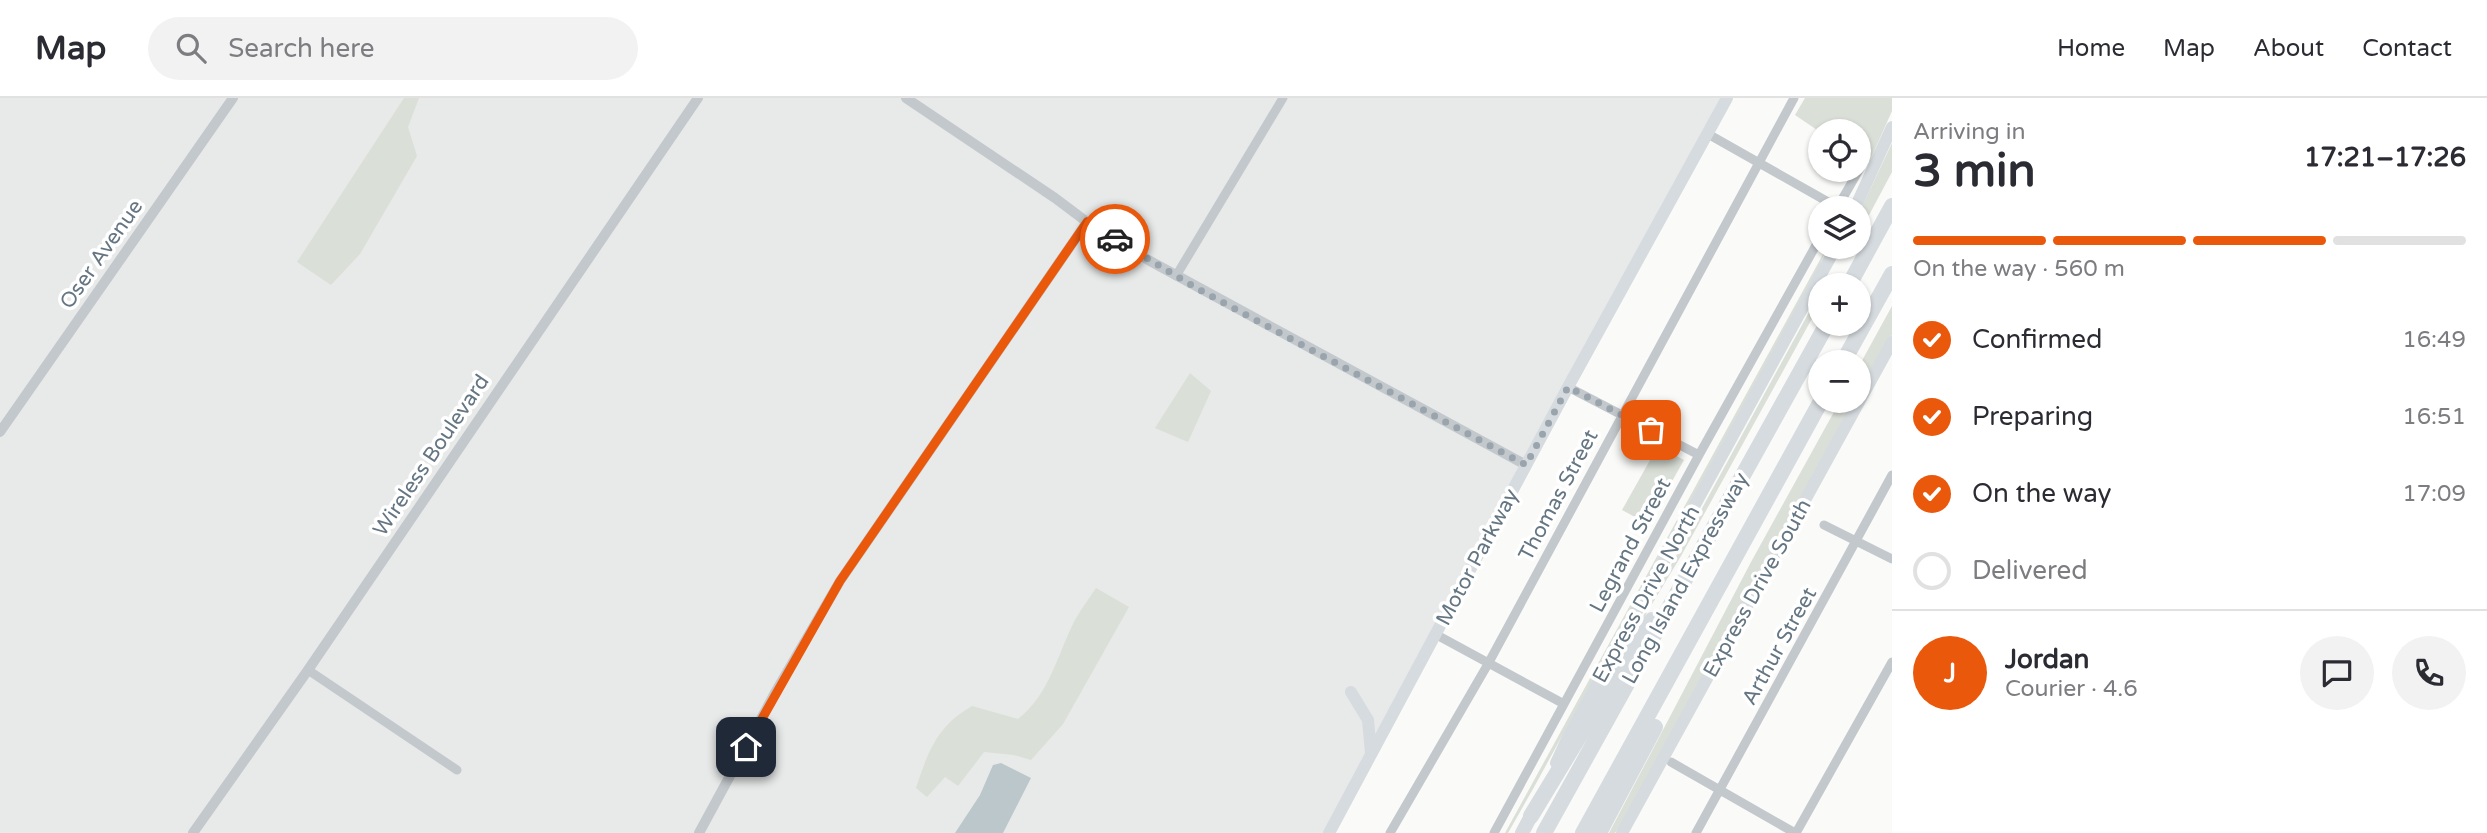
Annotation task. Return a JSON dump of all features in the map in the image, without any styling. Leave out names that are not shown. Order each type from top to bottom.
[{"type":"highway","points":[[1856,273],[1892,206]]},
{"type":"highway","points":[[1850,350],[1892,274]]},
{"type":"highway","name":"Long Island Expressway","points":[[1544,833],[1820,336]]},
{"type":"highway","name":"Long Island Expressway","points":[[1583,833],[1814,413]]},
{"type":"highway","points":[[1531,816],[1645,628],[1673,598]]},
{"type":"highway","points":[[1599,833],[1660,717],[1688,640]]},
{"type":"highway","name":"Express Drive North","points":[[1521,833],[1531,816]]},
{"type":"main road","name":"Motor Parkway","points":[[1329,833],[1568,387],[1727,98]]},
{"type":"main road","points":[[1860,196],[1892,127]]},
{"type":"main road","name":"Express Drive North","points":[[1531,816],[1568,737],[1829,259]]},
{"type":"main road","name":"Express Drive South","points":[[1622,833],[1892,342]]},
{"type":"main road","points":[[1351,692],[1368,720],[1371,755]]},
{"type":"street","name":"Oser Avenue","points":[[0,432],[233,98]]},
{"type":"street","name":"Wireless Boulevard","points":[[193,833],[698,98]]},
{"type":"street","points":[[906,98],[1087,222],[1176,276],[1526,465]]},
{"type":"street","points":[[1176,276],[1283,98]]},
{"type":"street","name":"Thomas Street","points":[[1391,833],[1488,664],[1794,98]]},
{"type":"street","points":[[1708,134],[1816,196]]},
{"type":"street","points":[[699,833],[776,691],[840,581],[1087,222]]},
{"type":"street","name":"Legrand Street","points":[[1494,833],[1808,259]]},
{"type":"street","points":[[1568,387],[1699,455]]},
{"type":"street","name":"Arthur Street","points":[[1696,833],[1892,475]]},
{"type":"street","points":[[1824,525],[1892,559]]},
{"type":"street","points":[[1435,634],[1564,704]]},
{"type":"street","points":[[1671,762],[1796,833],[1892,662]]},
{"type":"street","points":[[307,670],[457,770]]},
{"type":"shaded area","points":[[0,98],[1726,98],[1332,833],[0,833]]},
{"type":"shaded area","points":[[404,98],[419,98],[408,127],[417,156],[360,254],[331,285],[297,262]]},
{"type":"shaded area","points":[[1805,98],[1892,98],[1892,111],[1871,158],[1871,119],[1808,119],[1808,124],[1795,115]]},
{"type":"shaded area","points":[[1892,143],[1892,172],[1871,211],[1871,196],[1867,196]]},
{"type":"shaded area","points":[[1820,259],[1822,259],[1816,273],[1813,273]]},
{"type":"shaded area","points":[[1808,282],[1808,287],[1533,789],[1508,833],[1505,833]]},
{"type":"shaded area","points":[[1892,306],[1892,335],[1871,373],[1871,350],[1868,350]]},
{"type":"shaded area","points":[[1808,314],[1808,326],[1681,556],[1628,644]]},
{"type":"shaded area","points":[[1190,373],[1211,391],[1188,442],[1155,428]]},
{"type":"shaded area","points":[[1833,413],[1849,413],[1635,802],[1615,833],[1609,833],[1751,562]]},
{"type":"shaded area","points":[[1658,446],[1684,460],[1648,524],[1622,510]]},
{"type":"shaded area","points":[[1096,588],[1129,607],[1063,724],[1031,760],[984,752],[958,786],[945,777],[927,797],[916,788],[935,741],[960,714],[972,706],[1018,719],[1029,709],[1052,673],[1075,620]]},
{"type":"shaded area","points":[[1001,763],[1031,778],[1003,833],[955,833],[980,795],[993,765]]},
{"type":"way so far","points":[[1115,239],[1198,289],[1526,465],[1568,387],[1651,430]]},
{"type":"route","points":[[746,747],[840,581],[1087,222],[1115,239]]}]
